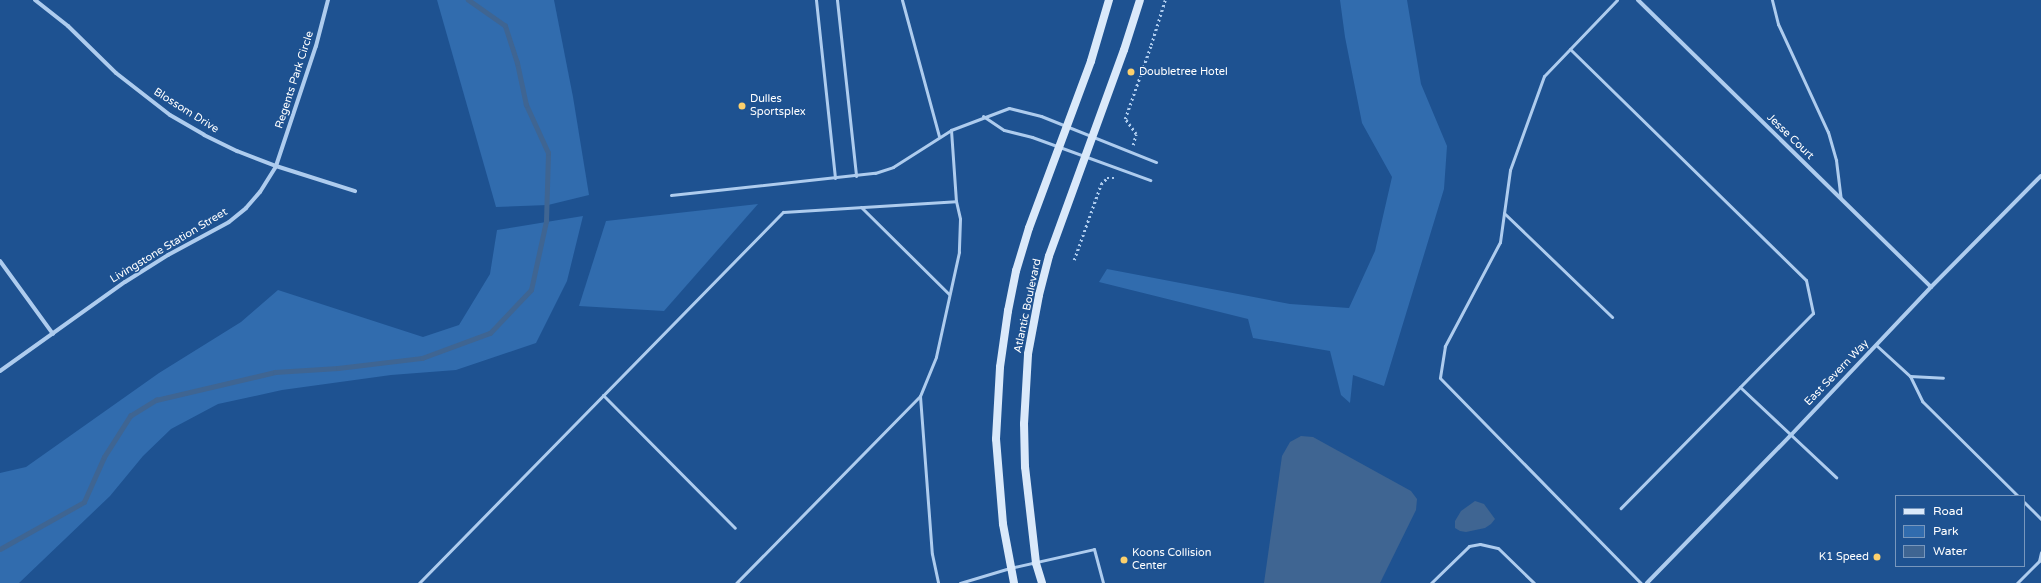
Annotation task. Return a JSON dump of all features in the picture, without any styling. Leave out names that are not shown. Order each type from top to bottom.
[{"type":"main road","name":"Atlantic Boulevard","points":[[1014,583],[1010,568],[1000,495],[996,439],[1000,367],[1008,311],[1016,271],[1029,228],[1092,61],[1109,0]]},
{"type":"main road","name":"Atlantic Boulevard","points":[[1042,583],[1036,563],[1025,467],[1024,424],[1028,354],[1039,296],[1049,256],[1124,50],[1140,0]]},
{"type":"street","name":"Blossom Drive","points":[[35,0],[68,26],[116,73],[170,115],[204,135],[237,151],[276,166],[355,191]]},
{"type":"street","name":"Regents Park Circle","points":[[276,166],[316,46],[328,0]]},
{"type":"street","name":"Jesse Court","points":[[1638,0],[1931,287]]},
{"type":"street","name":"Livingstone Station Street","points":[[0,371],[125,282],[168,255],[229,222],[246,208],[260,192],[276,166]]},
{"type":"street","name":"East Severn Way","points":[[1647,583],[1791,435],[1931,287],[2041,176]]},
{"type":"street","points":[[0,261],[53,334]]},
{"type":"lane","points":[[816,0],[835,178]]},
{"type":"lane","points":[[837,0],[856,176]]},
{"type":"lane","points":[[902,0],[939,136]]},
{"type":"lane","points":[[1617,0],[1544,76],[1510,170],[1500,242],[1445,346],[1440,378],[1641,583]]},
{"type":"lane","points":[[1772,0],[1778,24],[1828,132],[1836,160],[1841,200]]},
{"type":"lane","points":[[1570,49],[1806,280],[1813,313],[1621,508]]},
{"type":"lane","points":[[671,195],[875,173],[893,167],[950,130],[984,116],[1009,108],[1041,116],[1156,162]]},
{"type":"lane","points":[[984,116],[1004,130],[1032,137],[1150,180]]},
{"type":"lane","points":[[736,583],[920,396],[936,357],[948,294],[959,252],[960,219],[956,201],[950,130]]},
{"type":"lane","points":[[419,583],[783,212],[956,201]]},
{"type":"lane","points":[[860,206],[948,294]]},
{"type":"lane","points":[[1504,213],[1612,317]]},
{"type":"lane","points":[[1876,345],[1910,376],[1922,401],[2017,495]]},
{"type":"lane","points":[[1910,376],[1943,378]]},
{"type":"lane","points":[[1740,387],[1836,477]]},
{"type":"lane","points":[[603,395],[735,528]]},
{"type":"lane","points":[[920,396],[932,554],[938,583]]},
{"type":"lane","points":[[2025,503],[2041,518]]},
{"type":"lane","points":[[1431,583],[1469,546],[1480,544],[1498,548],[1534,583]]},
{"type":"lane","points":[[960,583],[1010,568],[1094,549],[1103,583]]},
{"type":"lane","points":[[2017,583],[2039,561],[2041,552]]},
{"type":"path","points":[[1135,139],[1136,134],[1125,119],[1165,0]]},
{"type":"path","points":[[1074,260],[1101,184],[1107,178],[1116,178]]},
{"type":"green space","points":[[437,0],[554,0],[573,97],[589,195],[548,205],[496,207]]},
{"type":"green space","points":[[1340,0],[1407,0],[1421,84],[1447,146],[1444,189],[1384,386],[1353,375],[1350,403],[1341,395],[1330,351],[1253,338],[1248,319],[1099,282],[1107,269],[1290,304],[1349,308],[1375,251],[1392,177],[1362,123],[1345,37]]},
{"type":"green space","points":[[758,204],[664,311],[579,306],[606,221]]},
{"type":"green space","points":[[583,216],[567,281],[536,343],[456,370],[391,375],[282,390],[218,404],[171,429],[143,456],[110,496],[19,583],[0,583],[0,473],[26,467],[159,373],[241,322],[278,290],[423,337],[459,325],[490,274],[497,230]]},
{"type":"water","points":[[1301,436],[1313,437],[1411,491],[1417,499],[1416,510],[1380,583],[1264,583],[1282,456],[1290,442]]},
{"type":"water","points":[[1475,501],[1484,504],[1495,519],[1485,528],[1466,532],[1455,528],[1455,521],[1461,511]]},
{"type":"waterway","points":[[0,549],[84,502],[104,457],[130,416],[156,400],[275,372],[338,368],[422,358],[490,333],[531,290],[546,221],[548,153],[526,105],[517,63],[505,26],[468,0]]},
{"type":"place","name":"Doubletree Hotel","points":[[1131,72]]},
{"type":"place","name":"Dulles Sportsplex","points":[[742,106]]},
{"type":"place","name":"K1 Speed","points":[[1877,557]]},
{"type":"place","name":"Koons Collision Center","points":[[1124,560]]}]
